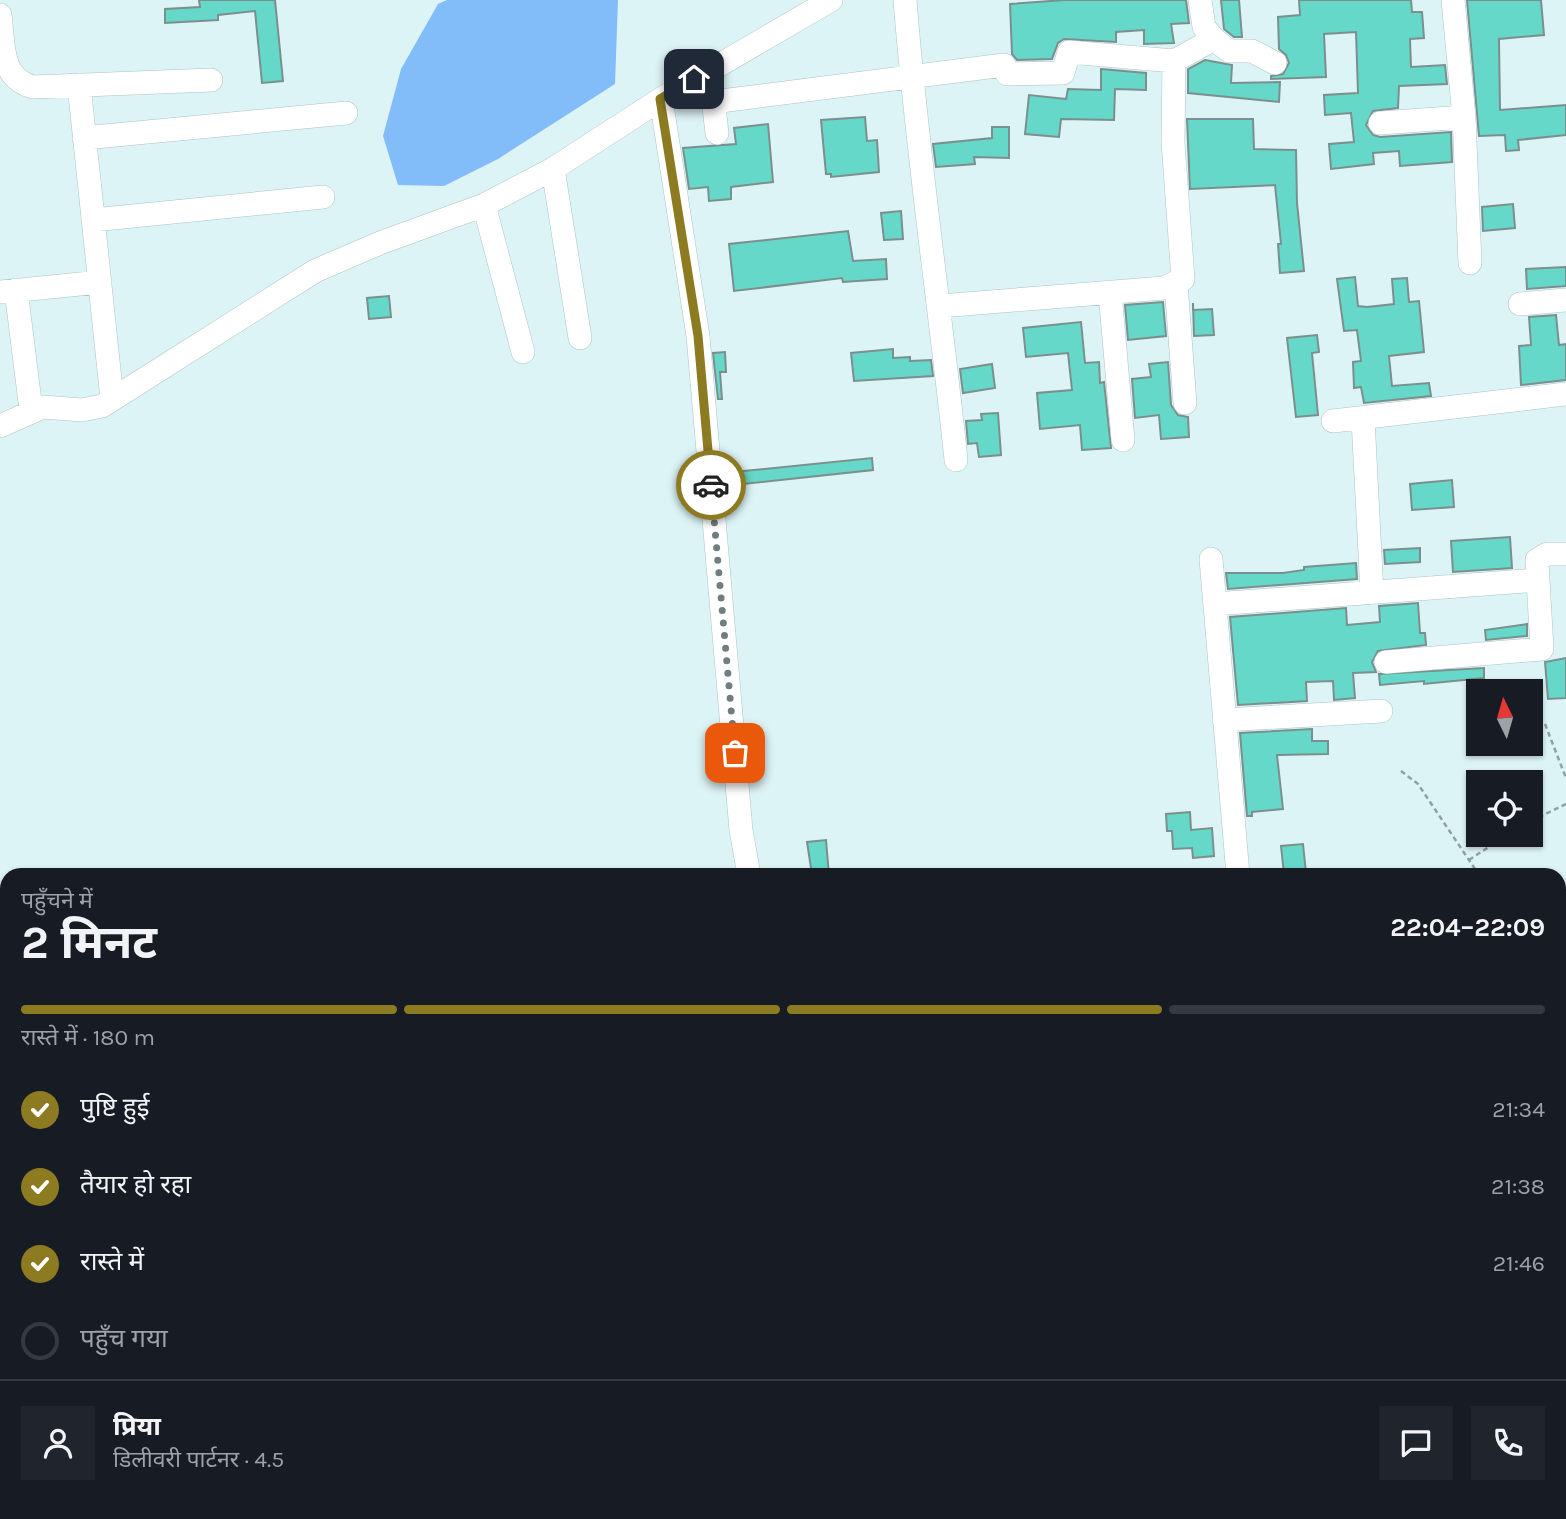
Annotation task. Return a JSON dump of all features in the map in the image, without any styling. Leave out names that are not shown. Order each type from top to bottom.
[{"type":"street","points":[[0,426],[31,410],[59,406],[82,410],[102,406],[315,271],[380,243],[484,205],[553,169],[660,99],[831,0]]},
{"type":"street","points":[[905,0],[911,78],[940,306],[956,460]]},
{"type":"street","points":[[1200,0],[1204,27],[1214,39],[1229,51],[1252,51],[1275,63]]},
{"type":"street","points":[[1453,0],[1464,117],[1470,263]]},
{"type":"street","points":[[0,15],[10,76],[18,83],[33,87],[211,80]]},
{"type":"street","points":[[713,102],[1004,65],[1007,74],[1063,73],[1069,52],[1174,61],[1214,39]]},
{"type":"street","points":[[940,306],[1110,293],[1176,284],[1183,279],[1173,142],[1174,61]]},
{"type":"street","points":[[710,69],[718,133]]},
{"type":"street","points":[[79,85],[112,399]]},
{"type":"street","points":[[660,99],[698,336],[741,830],[748,868]]},
{"type":"street","points":[[84,138],[346,113]]},
{"type":"street","points":[[1380,123],[1464,117]]},
{"type":"street","points":[[553,169],[580,338]]},
{"type":"street","points":[[93,220],[323,197]]},
{"type":"street","points":[[484,205],[523,352]]},
{"type":"street","points":[[31,410],[8,291],[100,282]]},
{"type":"street","points":[[1176,284],[1185,403]]},
{"type":"street","points":[[1110,293],[1123,440]]},
{"type":"street","points":[[1520,304],[1566,300]]},
{"type":"street","points":[[1333,421],[1566,394]]},
{"type":"street","points":[[1363,419],[1372,593]]},
{"type":"street","points":[[1386,662],[1542,649],[1538,560],[1547,554],[1566,554]]},
{"type":"street","points":[[1211,559],[1237,868]]},
{"type":"street","points":[[1215,604],[1538,580]]},
{"type":"street","points":[[1224,720],[1381,711]]},
{"type":"street","points":[[1030,1519],[1039,1519]]},
{"type":"path","points":[[1545,724],[1566,778]]},
{"type":"path","points":[[1401,771],[1418,784],[1474,868]]},
{"type":"path","points":[[1543,815],[1566,804]]},
{"type":"path","points":[[1469,860],[1489,847]]},
{"type":"water","points":[[447,0],[618,0],[615,84],[498,159],[444,186],[398,185],[383,136],[401,69],[438,4]]},
{"type":"building","points":[[199,0],[275,0],[283,81],[262,83],[255,11],[218,15],[218,20],[165,23],[165,9],[200,7]]},
{"type":"building","points":[[1064,0],[1186,0],[1189,23],[1171,24],[1174,43],[1144,44],[1144,30],[1116,32],[1116,42],[1064,39],[1058,43],[1052,59],[1017,60],[1012,54],[1010,4]]},
{"type":"building","points":[[1221,0],[1239,0],[1242,37],[1234,37],[1224,29]]},
{"type":"building","points":[[1299,0],[1411,0],[1412,12],[1422,12],[1424,38],[1410,39],[1411,67],[1445,65],[1447,84],[1399,86],[1398,108],[1373,111],[1366,125],[1373,135],[1380,137],[1451,132],[1452,162],[1400,166],[1399,151],[1373,153],[1374,164],[1331,169],[1329,144],[1354,142],[1351,113],[1325,115],[1324,95],[1358,93],[1356,32],[1324,34],[1326,77],[1271,79],[1271,76],[1283,74],[1289,63],[1286,55],[1279,49],[1278,17],[1300,15]]},
{"type":"building","points":[[1467,0],[1541,0],[1544,35],[1499,39],[1500,110],[1566,105],[1566,135],[1518,140],[1519,150],[1506,151],[1505,135],[1479,136]]},
{"type":"building","points":[[1205,60],[1232,65],[1231,83],[1280,82],[1279,102],[1188,93],[1188,69]]},
{"type":"building","points":[[1101,69],[1146,73],[1146,90],[1115,89],[1114,120],[1061,119],[1059,137],[1025,134],[1029,95],[1066,99],[1068,89],[1101,90]]},
{"type":"building","points":[[865,117],[867,141],[877,140],[879,172],[831,177],[831,174],[826,174],[821,120]]},
{"type":"building","points":[[1187,119],[1253,119],[1254,149],[1296,150],[1297,203],[1304,271],[1280,273],[1278,244],[1281,244],[1275,185],[1190,189]]},
{"type":"building","points":[[768,124],[773,182],[731,187],[731,199],[709,201],[708,187],[689,189],[683,148],[736,144],[734,128]]},
{"type":"building","points":[[992,127],[1009,127],[1009,158],[974,157],[975,164],[936,167],[933,144],[992,138]]},
{"type":"building","points":[[1513,204],[1515,228],[1483,231],[1482,207]]},
{"type":"building","points":[[901,211],[903,239],[884,240],[881,213]]},
{"type":"building","points":[[848,231],[853,261],[886,259],[887,279],[843,282],[842,278],[734,291],[729,244]]},
{"type":"building","points":[[1566,267],[1566,286],[1527,289],[1526,269]]},
{"type":"building","points":[[1355,277],[1358,306],[1367,307],[1394,304],[1392,279],[1407,278],[1409,302],[1419,301],[1424,352],[1389,356],[1392,386],[1429,383],[1431,396],[1364,403],[1361,387],[1354,388],[1353,362],[1361,361],[1357,330],[1344,331],[1337,279]]},
{"type":"building","points":[[389,296],[391,317],[369,319],[367,298]]},
{"type":"building","points":[[1163,302],[1166,336],[1128,340],[1125,305]]},
{"type":"building","points":[[1212,309],[1214,335],[1194,336],[1193,310]]},
{"type":"building","points":[[1556,315],[1559,345],[1566,344],[1566,380],[1521,385],[1519,346],[1531,345],[1529,317]]},
{"type":"building","points":[[1081,322],[1085,363],[1099,362],[1100,383],[1104,382],[1111,448],[1082,450],[1080,425],[1040,429],[1037,393],[1072,390],[1068,353],[1026,357],[1023,328]]},
{"type":"building","points":[[1317,335],[1319,352],[1312,353],[1318,415],[1296,417],[1287,338]]},
{"type":"building","points":[[893,349],[893,358],[910,357],[910,361],[931,360],[933,376],[854,381],[851,353]]},
{"type":"building","points":[[725,352],[726,372],[720,372],[722,399],[718,399],[713,353]]},
{"type":"building","points":[[1168,362],[1171,405],[1178,415],[1188,417],[1189,437],[1161,439],[1159,415],[1135,418],[1132,379],[1151,377],[1149,364]]},
{"type":"building","points":[[992,364],[995,388],[963,393],[960,369]]},
{"type":"building","points":[[998,413],[1001,455],[979,457],[977,443],[968,444],[966,421],[982,420],[981,414]]},
{"type":"building","points":[[872,458],[873,470],[725,486],[724,473]]},
{"type":"building","points":[[1452,480],[1454,507],[1412,510],[1410,484]]},
{"type":"building","points":[[1510,537],[1512,568],[1453,572],[1451,541]]},
{"type":"building","points":[[1420,548],[1420,562],[1385,564],[1384,550]]},
{"type":"building","points":[[1356,563],[1357,579],[1228,589],[1226,573],[1283,573],[1304,570],[1304,567]]},
{"type":"building","points":[[1418,603],[1420,633],[1425,633],[1426,645],[1378,651],[1372,662],[1376,672],[1353,673],[1355,698],[1334,700],[1333,681],[1306,682],[1307,701],[1238,705],[1230,617],[1346,608],[1347,625],[1380,622],[1379,606]]},
{"type":"building","points":[[1527,624],[1527,636],[1486,640],[1485,630]]},
{"type":"building","points":[[1566,658],[1566,698],[1548,699],[1545,662]]},
{"type":"building","points":[[1484,668],[1484,678],[1424,684],[1424,681],[1380,685],[1379,674]]},
{"type":"building","points":[[1312,729],[1312,741],[1328,741],[1328,754],[1277,755],[1283,809],[1252,812],[1252,816],[1247,816],[1240,733]]},
{"type":"building","points":[[1190,812],[1191,830],[1212,828],[1214,856],[1193,858],[1192,848],[1173,849],[1172,831],[1167,831],[1166,814]]},
{"type":"building","points":[[826,840],[828,868],[811,868],[807,842]]},
{"type":"building","points":[[1303,844],[1305,868],[1283,868],[1281,846]]},
{"type":"way so far","points":[[711,485],[735,753]]},
{"type":"route","points":[[694,79],[660,99],[698,336],[711,485]]}]
